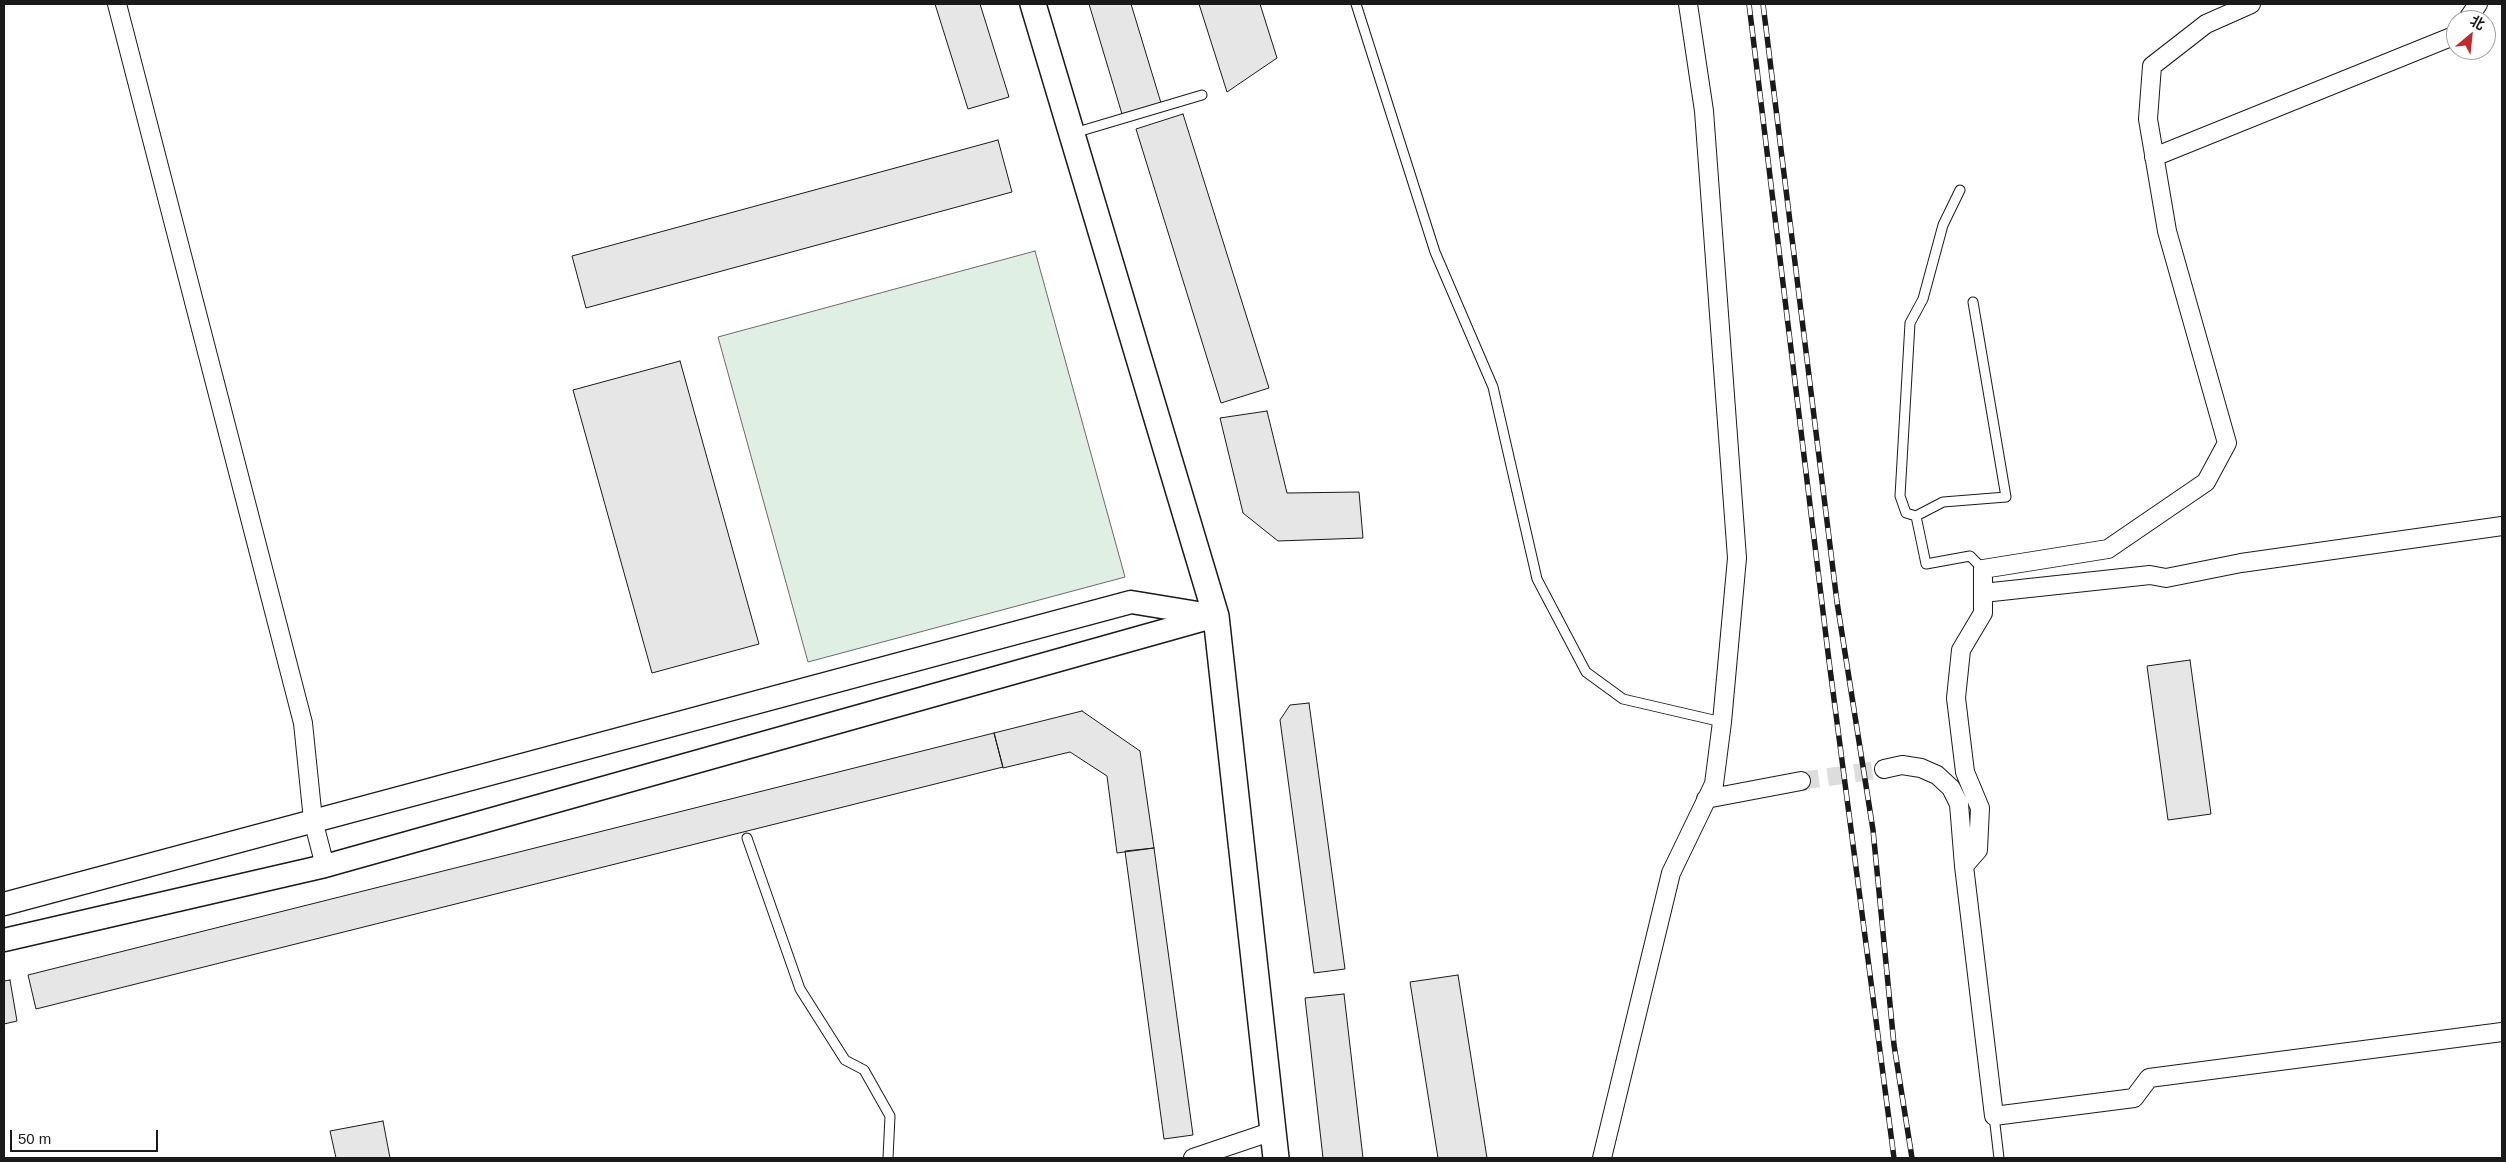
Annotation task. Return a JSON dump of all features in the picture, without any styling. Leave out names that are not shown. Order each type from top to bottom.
[{"type":"main road","points":[[1033,4],[1216,616],[1276,1158]]},
{"type":"street","points":[[117,4],[303,722],[313,820],[325,866]]},
{"type":"street","points":[[1602,1158],[1672,873],[1714,784],[1722,722],[1737,558],[1704,110],[1688,4]]},
{"type":"street","points":[[1964,866],[1978,850],[1980,808],[1965,772],[1956,698],[1961,650],[1983,613],[1982,569],[2108,549],[2206,482],[2227,443],[2167,231],[2148,119],[2152,66],[2206,24],[2251,4]]},
{"type":"street","points":[[2154,157],[2446,39]]},
{"type":"street","points":[[1983,593],[2150,576],[2166,578],[2241,563],[2502,526]]},
{"type":"street","points":[[4,904],[1131,602],[1216,616]]},
{"type":"street","points":[[4,940],[325,866],[1216,616]]},
{"type":"street","points":[[1884,769],[1902,765],[1920,768],[1937,775],[1951,788],[1959,804],[1964,866],[1994,1116],[2134,1098],[2149,1078],[2502,1032]]},
{"type":"street","points":[[1706,799],[1801,781]]},
{"type":"street","points":[[1192,1158],[1273,1131]]},
{"type":"lane","points":[[1356,4],[1435,252],[1493,387],[1537,579],[1586,672],[1623,698],[1722,722]]},
{"type":"lane","points":[[1072,134],[1202,95]]},
{"type":"lane","points":[[1960,190],[1943,225],[1923,299],[1910,323],[1900,496],[1906,514],[1916,516],[1943,502],[2006,497],[1973,302]]},
{"type":"lane","points":[[1916,516],[1926,564],[1970,556],[1982,569]]},
{"type":"lane","points":[[747,838],[800,989],[845,1060],[864,1070],[890,1116],[888,1158]]},
{"type":"lane","points":[[1994,1116],[1999,1158]]},
{"type":"green space","points":[[1035,251],[1125,577],[808,662],[718,337]]},
{"type":"building","points":[[935,4],[980,4],[1009,97],[968,109]]},
{"type":"building","points":[[1089,4],[1131,4],[1161,103],[1122,114]]},
{"type":"building","points":[[1199,4],[1260,4],[1277,58],[1227,92]]},
{"type":"building","points":[[1183,114],[1269,388],[1221,403],[1136,129]]},
{"type":"building","points":[[998,140],[1012,192],[586,308],[572,256]]},
{"type":"building","points":[[680,361],[759,644],[652,673],[573,390]]},
{"type":"building","points":[[1267,411],[1287,493],[1359,492],[1363,538],[1278,541],[1243,513],[1220,418]]},
{"type":"building","points":[[2190,660],[2211,814],[2168,820],[2147,666]]},
{"type":"building","points":[[1309,703],[1345,969],[1314,973],[1280,720],[1290,705]]},
{"type":"building","points":[[1082,711],[1140,751],[1154,848],[1117,853],[1107,776],[1070,752],[1003,768],[994,733]]},
{"type":"building","points":[[994,733],[1003,767],[36,1009],[28,975]]},
{"type":"building","points":[[1154,848],[1193,1135],[1164,1139],[1125,851]]},
{"type":"building","points":[[1458,975],[1487,1158],[1438,1158],[1410,982]]},
{"type":"building","points":[[10,980],[17,1021],[4,1024],[4,981]]},
{"type":"building","points":[[1344,994],[1363,1158],[1323,1158],[1305,998]]},
{"type":"building","points":[[383,1121],[390,1158],[336,1158],[330,1131]]},
{"type":"tunnel","points":[[1801,781],[1884,769]]},
{"type":"railway","points":[[1749,4],[1829,661],[1894,1158]]},
{"type":"railway","points":[[1763,4],[1837,602],[1873,830],[1894,1045],[1912,1158]]}]
